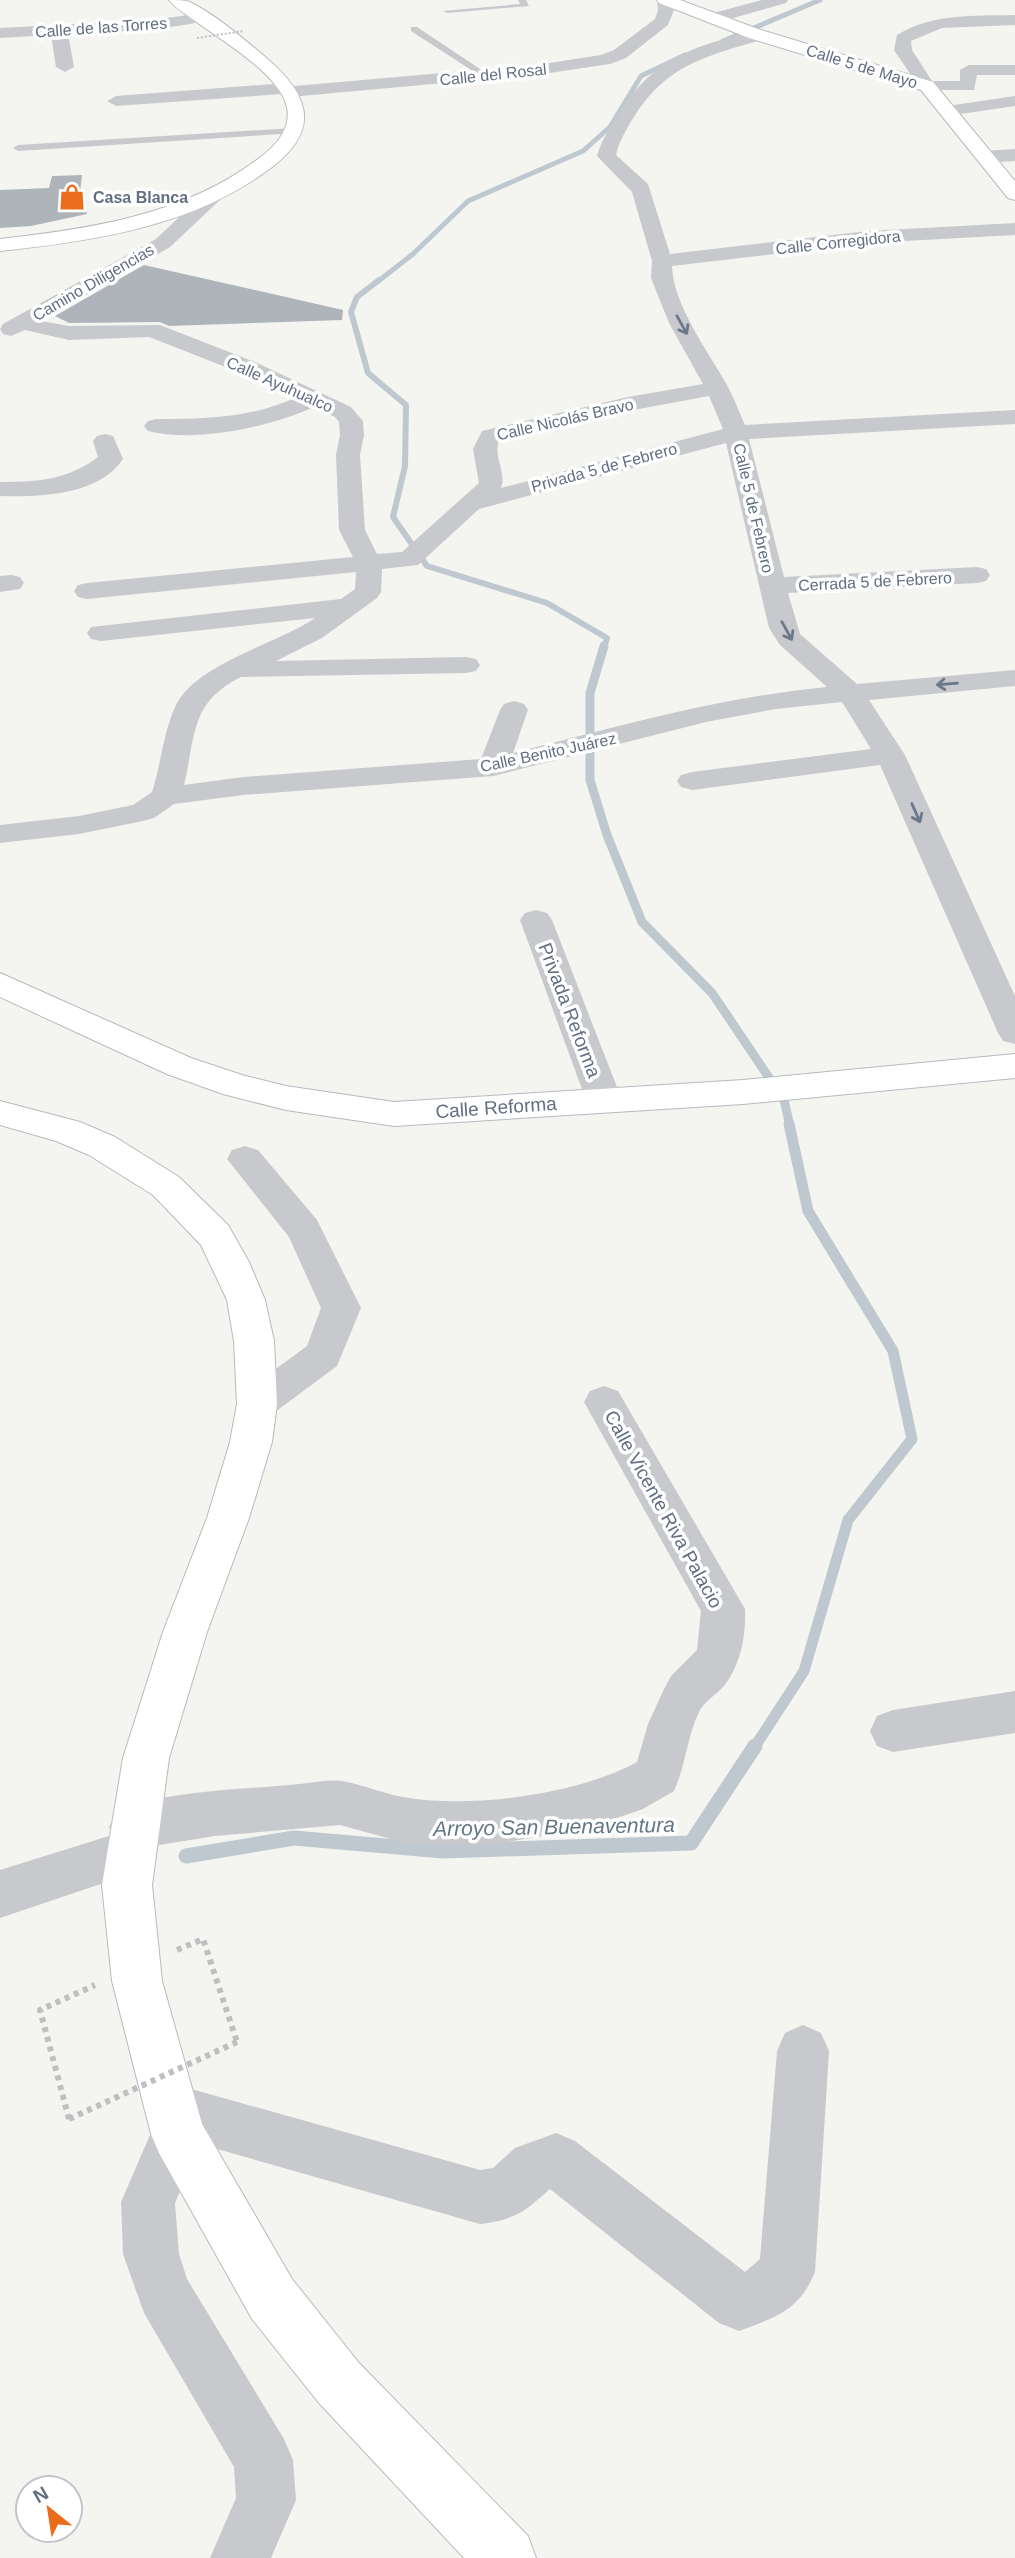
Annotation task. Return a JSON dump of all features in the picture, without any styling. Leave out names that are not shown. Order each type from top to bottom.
[{"type":"main road","points":[[0,245],[71,236],[124,225],[214,195],[265,164],[288,142],[297,109],[289,90],[177,0]]},
{"type":"main road","name":"Calle 5 de Mayo","points":[[665,0],[757,35],[927,86],[1015,194]]},
{"type":"main road","name":"Calle Reforma","points":[[0,984],[179,1066],[234,1085],[286,1098],[394,1114],[743,1092],[1015,1066]]},
{"type":"main road","points":[[0,1113],[68,1131],[137,1166],[166,1186],[215,1235],[246,1300],[254,1341],[257,1404],[251,1442],[228,1518],[184,1632],[146,1758],[127,1885],[135,1968],[174,2121],[272,2299],[339,2383],[506,2558]]},
{"type":"street","name":"Calle del Rosal","points":[[116,101],[485,75],[585,64],[620,54],[662,21],[666,10],[665,0]]},
{"type":"street","points":[[712,19],[780,0]]},
{"type":"street","name":"Calle de las Torres","points":[[0,33],[153,25],[202,18]]},
{"type":"street","points":[[1015,20],[948,23],[925,27],[903,39],[903,50],[927,86],[968,86],[969,70],[1015,70]]},
{"type":"street","points":[[60,30],[65,67]]},
{"type":"street","name":"Calle 5 de Febrero","points":[[757,35],[691,56],[665,68],[640,92],[606,156],[638,184],[642,192],[662,261],[662,278],[680,323],[717,388],[736,433],[783,628],[790,639],[850,692],[890,755],[1015,1033]]},
{"type":"street","points":[[947,111],[1015,101]]},
{"type":"street","points":[[983,157],[1015,155]]},
{"type":"street","name":"Camino Diligencias","points":[[11,329],[163,243],[214,195]]},
{"type":"street","name":"Calle Corregidora","points":[[662,261],[867,237],[1015,229]]},
{"type":"street","name":"Calle Ayuhualco","points":[[11,329],[68,333],[152,330],[249,368],[342,412],[351,421],[348,454],[352,530],[369,563]]},
{"type":"street","name":"Calle Nicolás Bravo","points":[[87,591],[409,559],[491,485],[483,455],[484,444],[489,436],[565,429],[628,404],[717,388]]},
{"type":"street","points":[[156,426],[219,426],[277,415],[316,398]]},
{"type":"street","points":[[736,433],[1015,417]]},
{"type":"street","name":"Privada 5 de Febrero","points":[[472,503],[736,433]]},
{"type":"street","points":[[0,489],[46,490],[95,473],[111,459],[105,441]]},
{"type":"street","points":[[166,796],[187,712],[194,698],[211,682],[295,643],[368,592],[369,563]]},
{"type":"street","name":"Cerrada 5 de Febrero","points":[[773,586],[977,575]]},
{"type":"street","points":[[100,634],[347,607]]},
{"type":"street","points":[[236,671],[466,665]]},
{"type":"street","name":"Calle Benito Juárez","points":[[0,834],[79,825],[144,812],[166,796],[243,786],[493,767],[611,740],[705,714],[776,700],[1015,678]]},
{"type":"street","points":[[493,767],[514,710]]},
{"type":"street","points":[[692,781],[890,755]]},
{"type":"street","name":"Privada Reforma","points":[[536,920],[604,1100]]},
{"type":"street","points":[[245,1159],[304,1230],[341,1307],[323,1355],[257,1404]]},
{"type":"street","name":"Calle Vicente Riva Palacio","points":[[132,1840],[215,1814],[340,1803],[409,1821],[482,1823],[585,1807],[626,1793],[657,1776],[675,1712],[687,1690],[708,1671],[716,1657],[724,1634],[723,1609],[604,1402]]},
{"type":"street","points":[[893,1731],[1015,1713]]},
{"type":"street","points":[[0,1894],[132,1840]]},
{"type":"street","points":[[240,2558],[266,2500],[263,2459],[164,2293],[151,2254],[148,2202],[174,2121],[480,2197],[505,2193],[534,2167],[556,2160],[739,2304],[765,2293],[787,2272],[803,2051]]},
{"type":"lane","points":[[447,11],[525,6],[522,0]]},
{"type":"lane","points":[[414,29],[485,75]]},
{"type":"lane","points":[[18,148],[293,131]]},
{"type":"path","points":[[197,38],[244,31]]},
{"type":"path","points":[[135,1968],[40,2010],[69,2119],[237,2042],[203,1939]]},
{"type":"building","name":"Casa Blanca","points":[[82,175],[80,192],[87,214],[31,226],[0,228],[0,190],[49,188],[52,176]]},
{"type":"building","points":[[144,265],[343,310],[342,320],[169,326],[160,322],[69,323],[55,316]]},
{"type":"waterway","name":"Arroyo San Buenaventura","points":[[723,41],[820,0]]},
{"type":"waterway","name":"Arroyo San Buenaventura","points":[[377,282],[413,254],[468,201],[583,151],[610,127],[641,76],[685,55]]},
{"type":"waterway","name":"Arroyo San Buenaventura","points":[[379,280],[357,297],[351,312],[368,373],[406,405],[405,466],[393,517],[427,566],[547,603],[607,638],[604,648]]},
{"type":"waterway","name":"Arroyo San Buenaventura","points":[[604,646],[590,693],[590,780],[607,835],[642,922],[712,993],[784,1100],[790,1126]]},
{"type":"waterway","name":"Arroyo San Buenaventura","points":[[754,1748],[804,1671],[848,1520],[912,1439],[893,1351],[808,1211],[789,1124]]},
{"type":"waterway","name":"Arroyo San Buenaventura","points":[[186,1856],[294,1838],[443,1851],[691,1843],[755,1746]]},
{"type":"place","name":"Casa Blanca","points":[[72,197]]}]
